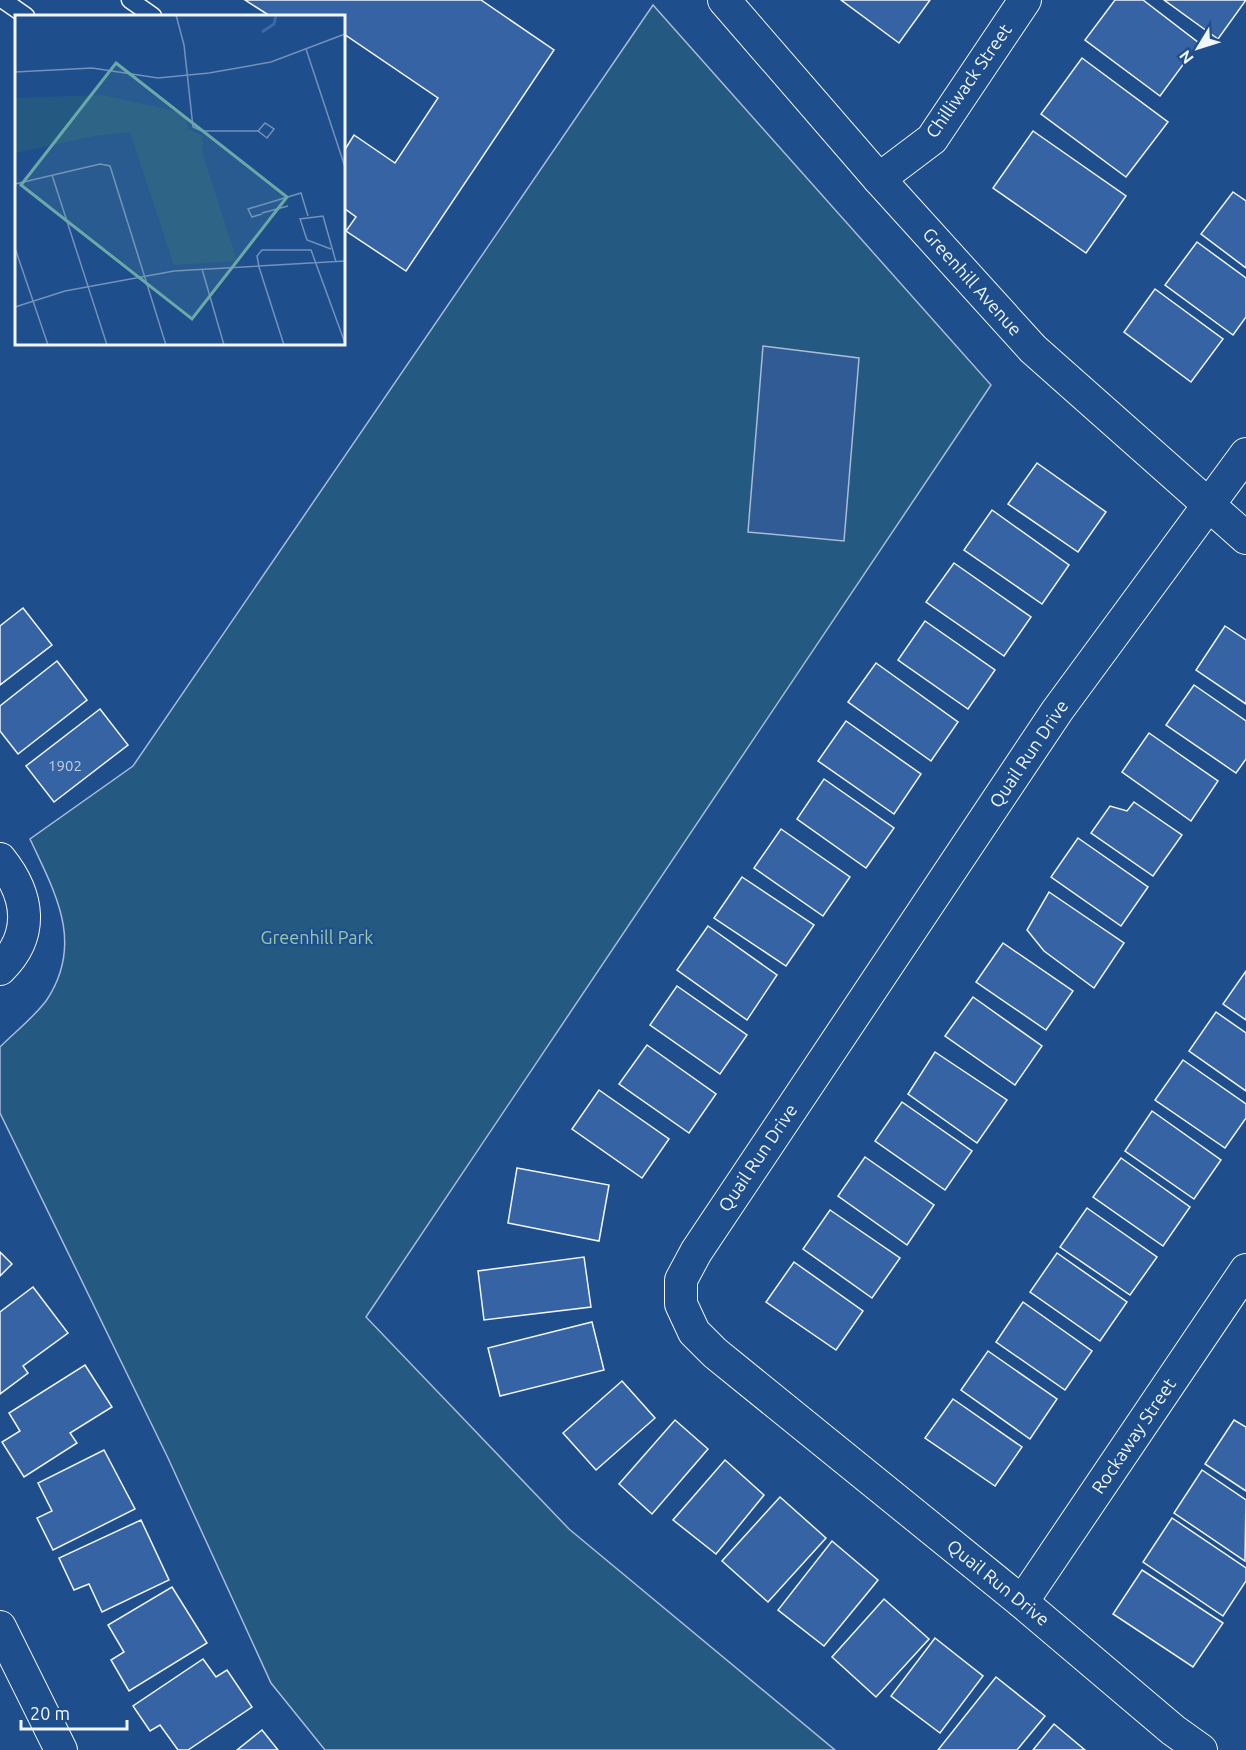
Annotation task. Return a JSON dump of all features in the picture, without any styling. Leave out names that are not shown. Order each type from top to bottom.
[{"type":"street","name":"Greenhill Avenue","points":[[724,0],[879,179],[1033,349],[1246,538]]},
{"type":"street","name":"Chilliwack Street","points":[[879,179],[932,138],[1025,0]]},
{"type":"street","name":"Quail Run Drive","points":[[1201,1750],[1173,1730],[1022,1602],[715,1353],[694,1332],[681,1304],[681,1280],[696,1252],[1058,711],[1246,454]]},
{"type":"street","points":[[0,859],[8,869],[23,898],[25,922],[19,944],[0,969]]},
{"type":"street","name":"Rockaway Street","points":[[1022,1602],[1246,1270]]},
{"type":"street","points":[[0,1627],[61,1750]]},
{"type":"lane","points":[[130,0],[150,15]]},
{"type":"lane","points":[[10,2],[25,15]]},
{"type":"green space","name":"Greenhill Park","points":[[653,5],[991,385],[366,1317],[569,1529],[835,1750],[325,1750],[271,1683],[168,1458],[0,1113],[0,1047],[46,1001],[58,980],[63,959],[65,938],[62,918],[49,879],[30,839],[133,766]]},
{"type":"shaded area","points":[[763,346],[859,358],[844,541],[748,532]]},
{"type":"building","points":[[245,0],[481,0],[554,50],[406,271],[346,231],[356,217],[345,209],[345,149],[354,135],[395,163],[438,98],[345,35],[345,15],[268,15]]},
{"type":"building","points":[[841,0],[930,0],[899,43]]},
{"type":"building","points":[[1115,0],[1143,0],[1199,43],[1160,96],[1085,40]]},
{"type":"building","points":[[1164,0],[1246,0],[1218,39]]},
{"type":"building","points":[[1082,58],[1168,122],[1126,177],[1041,114]]},
{"type":"building","points":[[1033,131],[1126,196],[1086,253],[993,188]]},
{"type":"building","points":[[1233,192],[1246,201],[1246,268],[1201,234]]},
{"type":"building","points":[[1197,242],[1246,278],[1246,317],[1233,335],[1165,285]]},
{"type":"building","points":[[1155,289],[1223,339],[1191,382],[1124,332]]},
{"type":"building","points":[[1037,463],[1106,512],[1078,552],[1008,504]]},
{"type":"building","points":[[992,510],[1069,565],[1042,604],[964,550]]},
{"type":"building","points":[[954,563],[1031,617],[1004,656],[926,602]]},
{"type":"building","points":[[23,608],[52,645],[0,685],[0,626]]},
{"type":"building","points":[[925,621],[995,670],[968,709],[898,660]]},
{"type":"building","points":[[1225,626],[1246,640],[1246,704],[1196,670]]},
{"type":"building","points":[[57,661],[87,700],[18,754],[0,731],[0,706]]},
{"type":"building","points":[[876,663],[958,722],[931,761],[848,702]]},
{"type":"building","points":[[1194,685],[1246,721],[1246,759],[1236,773],[1166,725]]},
{"type":"building","points":[[100,709],[128,745],[54,802],[26,766]]},
{"type":"building","points":[[846,721],[921,774],[894,814],[818,761]]},
{"type":"building","points":[[1149,733],[1218,781],[1191,821],[1122,772]]},
{"type":"building","points":[[824,779],[894,828],[866,868],[797,819]]},
{"type":"building","points":[[1134,802],[1182,835],[1153,876],[1091,833],[1110,806],[1127,811]]},
{"type":"building","points":[[781,829],[850,877],[823,916],[754,868]]},
{"type":"building","points":[[1078,838],[1148,887],[1121,926],[1051,877]]},
{"type":"building","points":[[742,877],[814,925],[786,966],[714,918]]},
{"type":"building","points":[[1049,892],[1124,943],[1094,988],[1044,951],[1027,930]]},
{"type":"building","points":[[708,926],[777,975],[747,1020],[677,970]]},
{"type":"building","points":[[1003,943],[1073,991],[1046,1030],[976,982]]},
{"type":"building","points":[[1246,971],[1246,1020],[1223,1004]]},
{"type":"building","points":[[677,986],[747,1035],[720,1074],[650,1025]]},
{"type":"building","points":[[973,997],[1042,1046],[1015,1085],[945,1036]]},
{"type":"building","points":[[1216,1012],[1246,1033],[1246,1091],[1189,1051]]},
{"type":"building","points":[[647,1045],[716,1094],[689,1133],[619,1084]]},
{"type":"building","points":[[935,1052],[1007,1100],[977,1143],[908,1094]]},
{"type":"building","points":[[1183,1060],[1246,1104],[1246,1118],[1225,1148],[1155,1100]]},
{"type":"building","points":[[599,1090],[669,1139],[642,1178],[572,1129]]},
{"type":"building","points":[[902,1102],[972,1151],[945,1190],[875,1141]]},
{"type":"building","points":[[1152,1111],[1221,1160],[1194,1199],[1125,1151]]},
{"type":"building","points":[[865,1157],[934,1205],[907,1245],[838,1196]]},
{"type":"building","points":[[1121,1158],[1190,1207],[1163,1246],[1093,1197]]},
{"type":"building","points":[[517,1168],[609,1185],[599,1241],[508,1223]]},
{"type":"building","points":[[1087,1208],[1157,1257],[1130,1295],[1060,1247]]},
{"type":"building","points":[[830,1210],[900,1258],[872,1298],[803,1249]]},
{"type":"building","points":[[0,1252],[12,1264],[0,1276]]},
{"type":"building","points":[[1057,1253],[1127,1302],[1100,1341],[1030,1292]]},
{"type":"building","points":[[584,1257],[591,1307],[484,1320],[478,1271]]},
{"type":"building","points":[[794,1262],[863,1311],[836,1350],[766,1302]]},
{"type":"building","points":[[33,1287],[68,1333],[23,1366],[28,1373],[0,1394],[0,1312]]},
{"type":"building","points":[[1023,1302],[1092,1351],[1065,1390],[996,1342]]},
{"type":"building","points":[[592,1322],[604,1370],[500,1396],[488,1348]]},
{"type":"building","points":[[988,1351],[1057,1399],[1030,1439],[961,1390]]},
{"type":"building","points":[[85,1365],[112,1407],[70,1433],[77,1443],[24,1477],[2,1442],[20,1431],[9,1413]]},
{"type":"building","points":[[622,1381],[655,1418],[596,1470],[563,1433]]},
{"type":"building","points":[[953,1399],[1022,1447],[995,1486],[925,1438]]},
{"type":"building","points":[[675,1420],[708,1449],[652,1514],[619,1484]]},
{"type":"building","points":[[1234,1420],[1246,1427],[1246,1491],[1205,1464]]},
{"type":"building","points":[[104,1450],[135,1509],[53,1550],[37,1518],[52,1511],[38,1483]]},
{"type":"building","points":[[725,1460],[764,1495],[716,1554],[673,1520]]},
{"type":"building","points":[[1202,1470],[1246,1500],[1245,1561],[1174,1513]]},
{"type":"building","points":[[780,1497],[826,1538],[768,1602],[722,1561]]},
{"type":"building","points":[[1172,1518],[1246,1568],[1246,1581],[1223,1616],[1143,1562]]},
{"type":"building","points":[[141,1520],[169,1580],[102,1612],[89,1584],[74,1590],[59,1558]]},
{"type":"building","points":[[832,1541],[878,1580],[824,1646],[778,1610]]},
{"type":"building","points":[[1142,1570],[1223,1623],[1193,1667],[1113,1614]]},
{"type":"building","points":[[172,1587],[207,1643],[129,1691],[111,1660],[124,1652],[108,1625]]},
{"type":"building","points":[[884,1599],[929,1639],[876,1697],[832,1657]]},
{"type":"building","points":[[935,1638],[983,1676],[940,1733],[891,1696]]},
{"type":"building","points":[[203,1659],[216,1677],[227,1670],[252,1707],[188,1750],[178,1750],[160,1725],[150,1731],[133,1706]]},
{"type":"building","points":[[996,1677],[1045,1716],[1017,1750],[938,1750]]},
{"type":"building","points":[[1054,1724],[1085,1750],[1033,1750]]},
{"type":"building","points":[[262,1730],[278,1750],[237,1750]]}]
